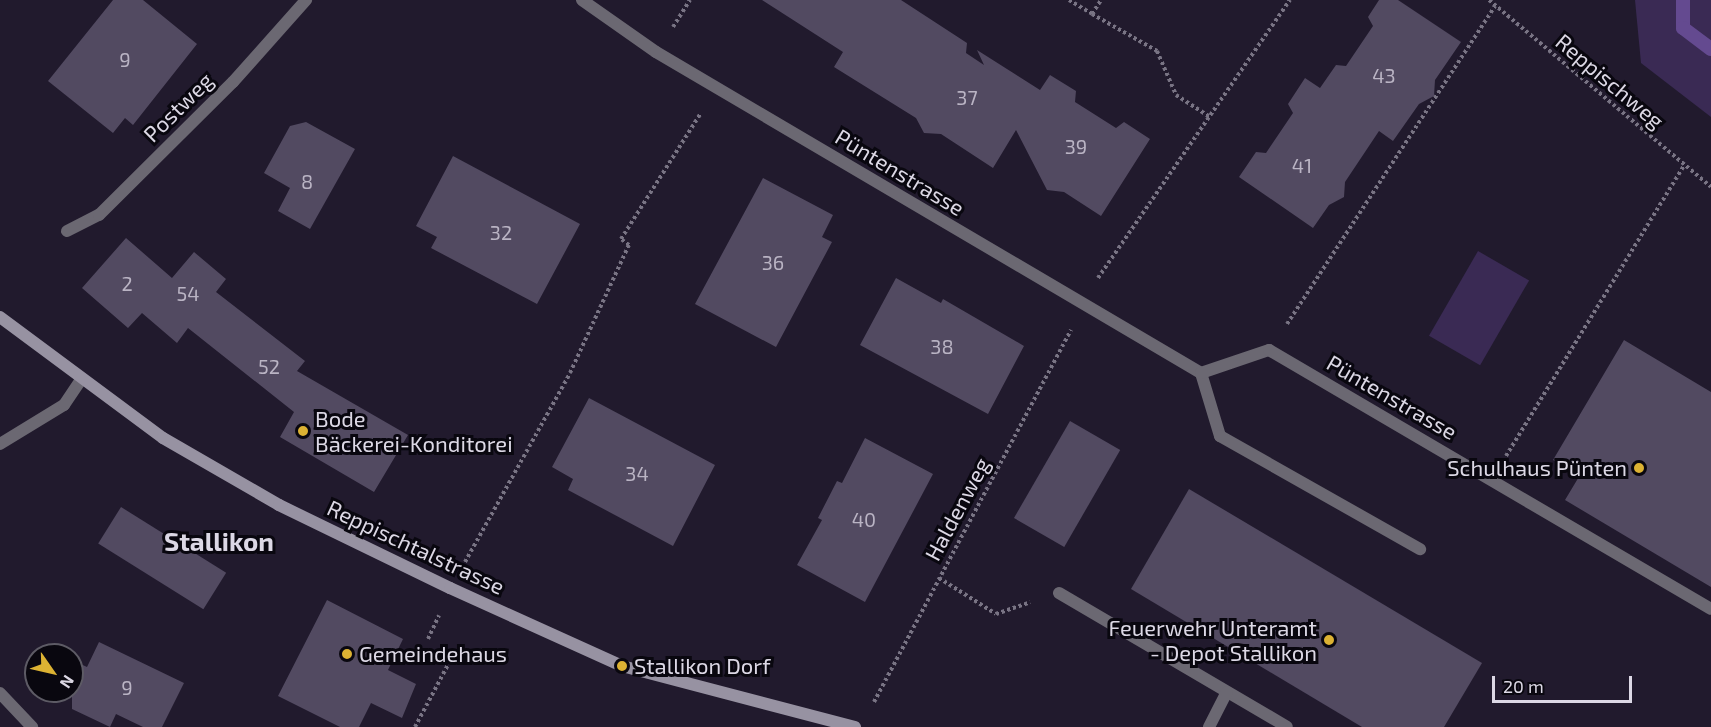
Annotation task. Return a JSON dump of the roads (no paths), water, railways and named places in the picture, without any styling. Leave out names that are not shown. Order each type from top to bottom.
[{"type":"main road","name":"Reppischtalstrasse","points":[[0,317],[163,438],[279,505],[450,588],[622,666],[855,727]]},
{"type":"street","name":"Postweg","points":[[67,231],[99,215],[233,82],[306,0]]},
{"type":"street","name":"Püntenstrasse","points":[[582,0],[656,52],[1083,307],[1201,373],[1269,350],[1711,609]]},
{"type":"street","points":[[1201,373],[1220,436],[1420,549]]},
{"type":"street","points":[[0,444],[64,405],[82,378]]},
{"type":"street","points":[[1059,593],[1287,727]]},
{"type":"street","points":[[1209,727],[1227,692]]},
{"type":"street","points":[[0,693],[32,727]]},
{"type":"waterway","points":[[1683,0],[1683,28],[1711,49]]},
{"type":"place","name":"Bode Bäckerei-Konditorei","points":[[303,431]]},
{"type":"place","name":"Schulhaus Pünten","points":[[1639,468]]},
{"type":"place","name":"Feuerwehr Unteramt - Depot Stallikon","points":[[1329,640]]},
{"type":"place","name":"Gemeindehaus","points":[[347,654]]},
{"type":"place","name":"Stallikon Dorf","points":[[622,666]]},
{"type":"district","name":"Stallikon","points":[[219,541]]}]
